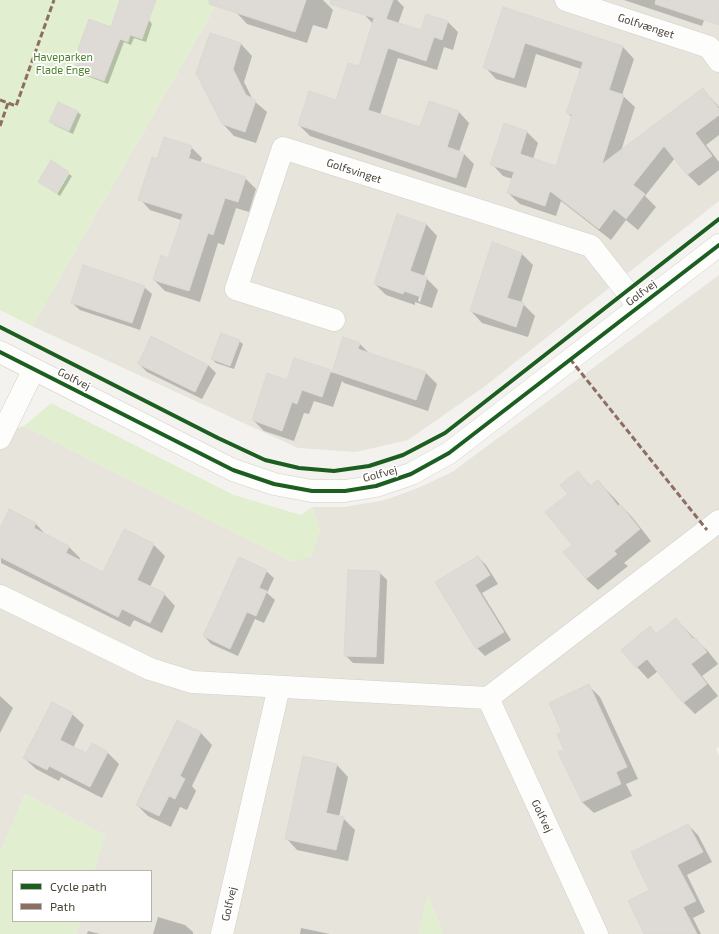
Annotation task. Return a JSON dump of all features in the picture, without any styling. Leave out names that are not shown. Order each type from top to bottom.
[{"type":"street","name":"Golfvænget","points":[[566,0],[709,47],[719,61]]},
{"type":"street","name":"Golfsvinget","points":[[334,320],[236,289],[283,148],[591,246],[638,306]]},
{"type":"street","name":"Golfvej","points":[[0,352],[233,470],[274,484],[312,491],[345,491],[376,486],[411,474],[449,453],[719,245]]},
{"type":"street","points":[[0,438],[34,369]]},
{"type":"street","points":[[0,596],[150,670],[192,682],[488,698],[719,521]]},
{"type":"street","name":"Golfvej","points":[[222,934],[279,687]]},
{"type":"street","name":"Golfvej","points":[[488,698],[597,934]]},
{"type":"shaded area","points":[[219,0],[719,0],[719,201],[484,387],[408,440],[356,452],[298,448],[32,326]]},
{"type":"shaded area","points":[[719,275],[719,747],[716,749],[719,755],[719,934],[443,934],[428,894],[419,934],[76,934],[80,922],[152,922],[152,870],[94,870],[105,835],[25,794],[0,853],[0,434],[24,426],[293,562],[320,531],[312,507],[344,507],[385,500],[418,488],[452,472]]},
{"type":"green space","name":"Haveparken Flade Enge","points":[[0,0],[219,0],[32,326],[0,310]]},
{"type":"green space","points":[[51,403],[234,495],[301,515],[312,507],[320,531],[312,556],[293,562],[24,426]]},
{"type":"green space","points":[[25,794],[105,835],[94,870],[12,870],[12,922],[80,922],[76,934],[0,934],[0,853]]},
{"type":"green space","points":[[428,894],[443,934],[419,934]]},
{"type":"building","points":[[120,0],[156,0],[142,39],[130,35],[128,42],[120,39],[104,81],[74,70],[80,53],[78,49],[89,19],[111,27]]},
{"type":"building","points":[[209,0],[306,0],[295,32],[209,4]]},
{"type":"building","points":[[331,0],[393,0],[386,19],[421,30],[426,14],[448,21],[442,40],[434,37],[426,61],[388,48],[368,110],[420,127],[429,101],[459,111],[447,147],[464,153],[456,178],[298,125],[309,91],[336,100],[348,63],[359,66],[374,18],[330,4]]},
{"type":"building","points":[[656,0],[719,0],[719,25],[655,4]]},
{"type":"building","points":[[503,7],[623,46],[609,90],[624,95],[602,164],[703,88],[719,109],[719,115],[695,133],[712,156],[687,175],[664,146],[633,185],[645,194],[626,219],[614,209],[599,229],[550,191],[545,206],[507,193],[514,172],[490,165],[504,123],[527,131],[520,154],[556,166],[572,115],[566,113],[583,62],[525,43],[514,78],[483,68]]},
{"type":"building","points":[[210,33],[241,43],[233,69],[246,95],[256,100],[245,132],[222,124],[196,73]]},
{"type":"building","points":[[58,102],[78,111],[69,131],[49,122]]},
{"type":"building","points":[[164,137],[192,146],[188,158],[246,177],[238,202],[225,198],[213,235],[208,233],[189,291],[153,280],[161,255],[168,258],[183,214],[138,200],[152,157],[157,159]]},
{"type":"building","points":[[51,160],[69,172],[56,193],[38,182]]},
{"type":"building","points":[[397,214],[426,224],[410,271],[427,277],[421,297],[404,291],[403,294],[374,284]]},
{"type":"building","points":[[492,242],[522,253],[507,298],[524,303],[516,327],[470,311]]},
{"type":"building","points":[[83,265],[145,286],[132,323],[71,303]]},
{"type":"building","points":[[221,333],[240,340],[230,366],[211,359]]},
{"type":"building","points":[[151,336],[208,365],[195,392],[138,364]]},
{"type":"building","points":[[343,337],[360,343],[358,349],[426,372],[416,400],[332,372]]},
{"type":"building","points":[[294,358],[331,370],[322,397],[302,390],[297,404],[292,402],[282,431],[252,420],[267,373],[287,380]]},
{"type":"building","points":[[578,471],[590,486],[598,480],[618,506],[620,504],[640,529],[614,551],[617,554],[586,579],[563,552],[572,545],[545,512],[568,494],[560,485]]},
{"type":"building","points":[[9,509],[36,523],[34,528],[69,546],[66,553],[103,572],[124,529],[154,544],[137,580],[165,593],[150,623],[122,609],[118,617],[0,557],[0,528]]},
{"type":"building","points":[[478,556],[490,575],[475,585],[504,632],[476,649],[435,582]]},
{"type":"building","points":[[239,557],[267,570],[259,588],[267,591],[256,616],[247,612],[230,649],[203,636]]},
{"type":"building","points":[[348,570],[380,571],[376,657],[344,656]]},
{"type":"building","points":[[676,618],[693,639],[695,637],[707,652],[691,664],[707,684],[683,703],[647,659],[636,668],[621,650],[650,626],[656,634]]},
{"type":"building","points":[[589,684],[627,767],[616,772],[621,784],[582,802],[558,752],[564,750],[557,734],[562,732],[549,703]]},
{"type":"building","points":[[52,702],[73,713],[60,740],[86,753],[92,743],[108,752],[90,787],[49,766],[47,770],[23,758]]},
{"type":"building","points":[[177,720],[201,732],[180,776],[185,779],[175,799],[169,796],[159,816],[136,805]]},
{"type":"building","points":[[303,756],[337,764],[326,813],[344,817],[336,850],[285,839]]},
{"type":"building","points":[[688,824],[703,852],[677,865],[696,901],[683,907],[697,934],[644,934],[628,901],[649,890],[631,852]]},
{"type":"marked path","points":[[0,100],[16,106],[54,0]]},
{"type":"marked path","points":[[0,126],[8,103]]},
{"type":"marked path","points":[[570,359],[707,530]]},
{"type":"cycle path","points":[[0,327],[218,438],[265,460],[299,468],[334,471],[369,466],[403,455],[445,433],[719,219]]},
{"type":"cycle path","points":[[0,352],[233,470],[274,484],[312,491],[345,491],[376,486],[411,474],[449,453],[719,245]]}]
